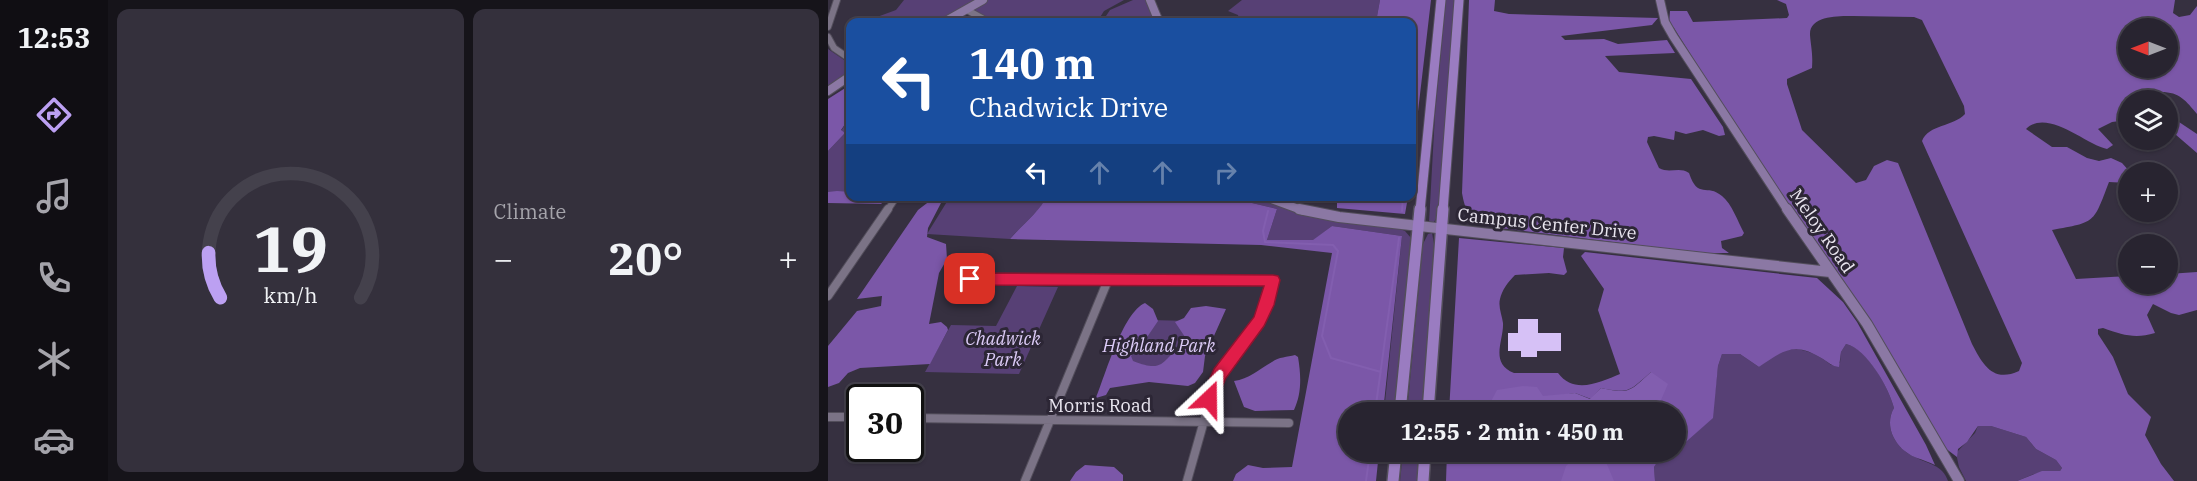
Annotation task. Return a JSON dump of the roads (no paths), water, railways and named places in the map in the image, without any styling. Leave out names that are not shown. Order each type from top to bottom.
[{"type":"main road","points":[[1401,402],[1441,0]]},
{"type":"main road","points":[[1429,402],[1459,0]]},
{"type":"main road","points":[[1393,481],[1395,462]]},
{"type":"main road","points":[[1423,481],[1424,462]]},
{"type":"street","points":[[828,27],[837,0]]},
{"type":"street","points":[[952,18],[983,0]]},
{"type":"street","points":[[1150,0],[1157,18]]},
{"type":"street","name":"Meloy Road","points":[[1660,0],[1665,22],[1687,59],[1753,161],[1868,326],[1959,481]]},
{"type":"street","points":[[967,10],[981,18]]},
{"type":"street","points":[[828,37],[834,48],[846,56]]},
{"type":"street","points":[[828,91],[846,79]]},
{"type":"street","points":[[828,296],[894,201]]},
{"type":"street","name":"Campus Center Drive","points":[[1274,201],[1285,206],[1320,214],[1830,272]]},
{"type":"street","points":[[970,279],[1273,280],[1267,305],[1259,321],[1215,382],[1186,481]]},
{"type":"street","points":[[1025,481],[1108,280]]},
{"type":"street","points":[[828,417],[846,417]]},
{"type":"street","name":"Morris Road","points":[[924,418],[1289,423]]},
{"type":"waterway","points":[[1416,88],[1418,71]]},
{"type":"waterway","points":[[1402,211],[1403,201]]},
{"type":"waterway","points":[[1268,211],[1263,231],[1265,242],[1333,245],[1338,251],[1322,336],[1331,358],[1381,372]]},
{"type":"waterway","points":[[1381,372],[1399,238]]},
{"type":"waterway","points":[[1376,402],[1381,372]]},
{"type":"waterway","points":[[1366,481],[1369,462]]},
{"type":"park label","name":"Highland Park","points":[[1159,346]]},
{"type":"park label","name":"Chadwick Park","points":[[1003,349]]}]
